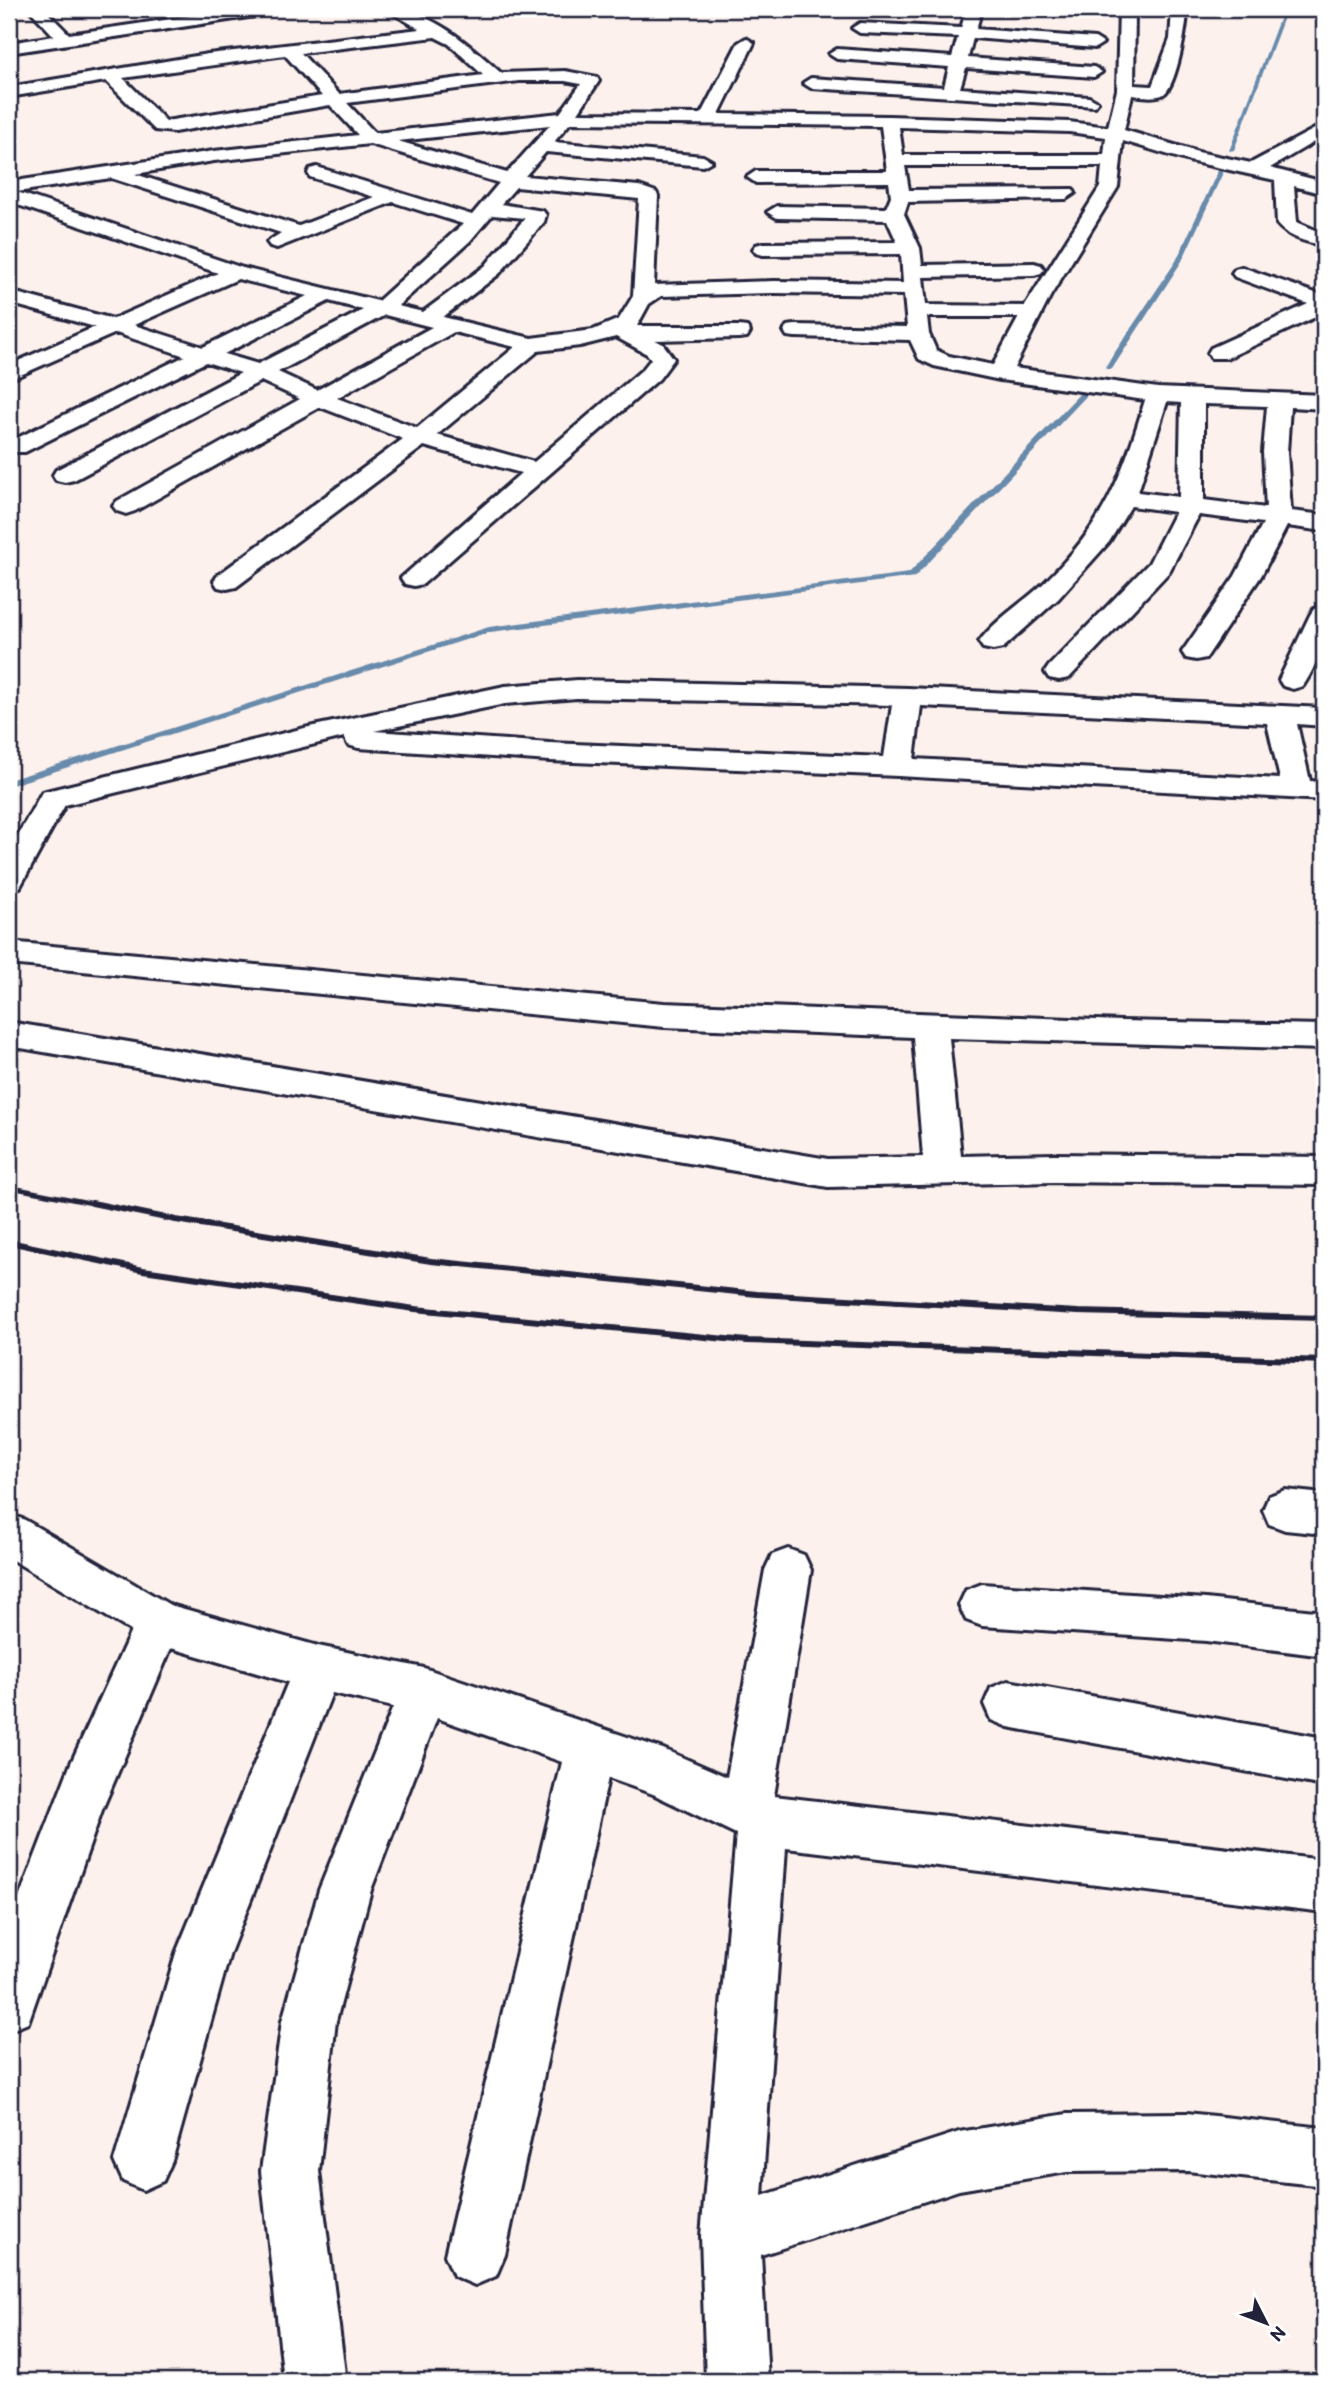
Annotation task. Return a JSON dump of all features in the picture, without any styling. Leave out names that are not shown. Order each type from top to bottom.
[{"type":"street","points":[[36,9],[65,39]]},
{"type":"street","points":[[9,48],[268,9]]},
{"type":"street","points":[[393,9],[455,41],[461,58],[499,80]]},
{"type":"street","points":[[943,122],[974,9]]},
{"type":"street","points":[[1000,373],[1041,295],[1109,187],[1115,133],[1133,36],[1127,9]]},
{"type":"street","points":[[1125,90],[1158,91],[1180,9]]},
{"type":"street","points":[[162,24],[208,59]]},
{"type":"street","points":[[860,29],[967,33],[1094,43]]},
{"type":"street","points":[[9,92],[208,59],[436,32]]},
{"type":"street","points":[[707,120],[746,43]]},
{"type":"street","points":[[289,50],[371,139],[513,181],[639,192],[649,196],[643,295],[635,307],[631,321],[618,330]]},
{"type":"street","points":[[837,54],[1094,72]]},
{"type":"street","points":[[310,74],[336,71]]},
{"type":"street","points":[[65,475],[384,307],[482,216],[565,118],[591,81],[586,78],[544,75],[333,99],[174,127],[161,126],[110,75]]},
{"type":"street","points":[[811,83],[1089,102]]},
{"type":"street","points":[[9,188],[214,156],[565,118],[889,121],[1069,127],[1115,133],[1195,157],[1254,169],[1324,188]]},
{"type":"street","points":[[889,121],[896,187],[910,248],[918,334],[927,354],[942,361],[1000,373],[1158,395],[1324,402]]},
{"type":"street","points":[[1254,169],[1322,131]]},
{"type":"street","points":[[542,145],[703,161]]},
{"type":"street","points":[[777,212],[896,187],[1114,160]]},
{"type":"street","points":[[111,172],[300,233]]},
{"type":"street","points":[[317,173],[392,196],[482,216],[526,212],[536,215],[534,222],[492,270],[427,318]]},
{"type":"street","points":[[756,177],[896,187],[1066,193]]},
{"type":"street","points":[[1284,177],[1287,224],[1299,232],[1324,240]]},
{"type":"street","points":[[9,196],[239,261],[327,294],[531,345],[618,330],[642,334],[739,332]]},
{"type":"street","points":[[9,373],[239,261],[392,196]]},
{"type":"street","points":[[763,249],[910,248]]},
{"type":"street","points":[[643,295],[658,290],[913,280],[1034,268]]},
{"type":"street","points":[[1242,273],[1324,304]]},
{"type":"street","points":[[17,447],[327,294]]},
{"type":"street","points":[[9,296],[112,325],[262,373],[316,398],[420,437],[539,471]]},
{"type":"street","points":[[1219,353],[1324,304]]},
{"type":"street","points":[[917,311],[1019,311]]},
{"type":"street","points":[[126,506],[451,325]]},
{"type":"street","points":[[414,578],[651,374],[663,359],[656,349],[618,330]]},
{"type":"street","points":[[795,331],[918,334]]},
{"type":"street","points":[[227,581],[420,437],[531,345]]},
{"type":"street","points":[[993,642],[1045,599],[1094,543],[1124,498],[1158,395]]},
{"type":"street","points":[[1059,672],[1160,566],[1191,505],[1193,395]]},
{"type":"street","points":[[1196,652],[1248,576],[1279,516],[1275,452],[1279,401]]},
{"type":"street","points":[[1124,498],[1323,520]]},
{"type":"street","points":[[1293,680],[1324,615]]},
{"type":"street","points":[[9,880],[53,799],[309,736],[505,695],[577,689],[908,697],[1324,717]]},
{"type":"street","points":[[898,767],[908,697]]},
{"type":"street","points":[[309,736],[550,752],[898,767],[1310,790],[1280,715]]},
{"type":"street","points":[[9,953],[664,1015],[930,1026],[1324,1037]]},
{"type":"street","points":[[930,1026],[943,1171]]},
{"type":"street","points":[[9,1034],[828,1173],[1054,1168],[1324,1171]]},
{"type":"street","points":[[9,1534],[159,1623],[318,1668],[424,1691],[663,1773],[755,1816],[1324,1886]]},
{"type":"street","points":[[737,2381],[730,2235],[755,1816],[788,1570]]},
{"type":"street","points":[[982,1605],[1206,1620],[1324,1634]]},
{"type":"street","points":[[9,2004],[32,1927],[113,1718],[159,1623]]},
{"type":"street","points":[[143,2161],[203,1953],[318,1668]]},
{"type":"street","points":[[315,2381],[290,2171],[309,2021],[345,1890],[424,1691]]},
{"type":"street","points":[[1008,1703],[1324,1762]]},
{"type":"street","points":[[475,2255],[590,1748]]},
{"type":"street","points":[[730,2235],[958,2161],[1067,2143],[1186,2141],[1324,2157]]},
{"type":"waterway","points":[[1231,150],[1285,9]]},
{"type":"waterway","points":[[1109,367],[1179,261],[1224,164]]},
{"type":"waterway","points":[[9,783],[489,630],[912,575],[1087,391]]},
{"type":"railway","points":[[9,1187],[101,1205]]},
{"type":"railway","points":[[92,1203],[176,1220],[431,1261],[757,1294],[1078,1312],[1324,1318]]},
{"type":"railway","points":[[9,1242],[143,1270],[415,1309],[747,1341],[1324,1361]]}]
